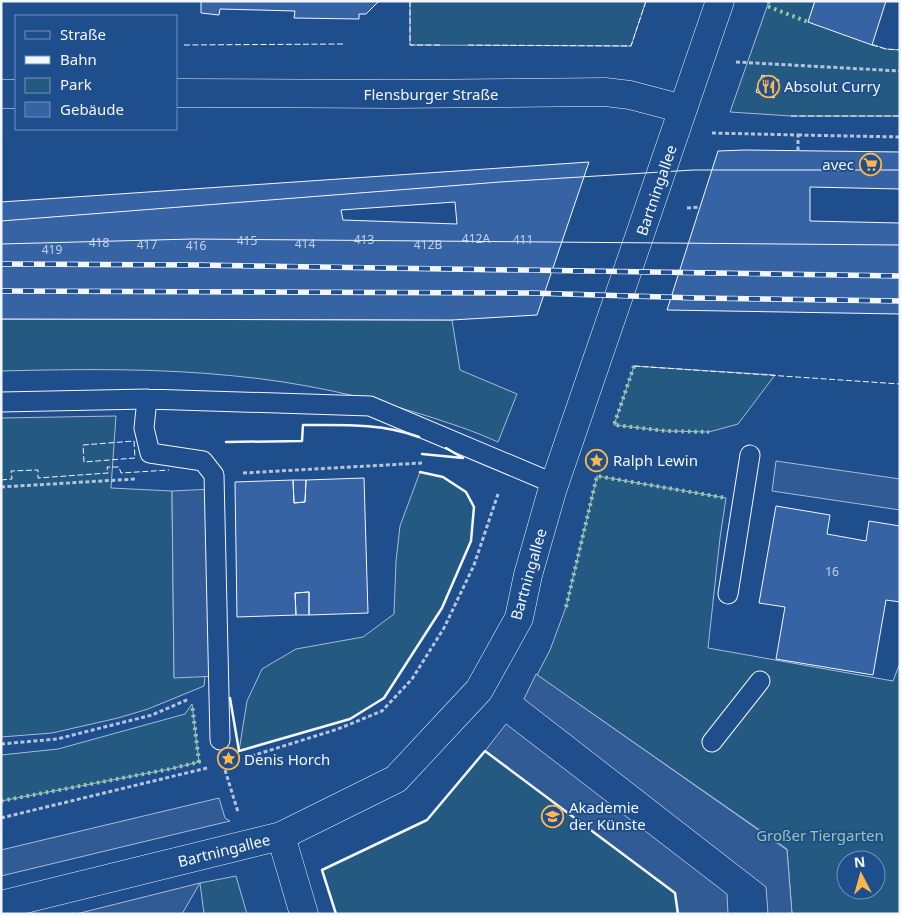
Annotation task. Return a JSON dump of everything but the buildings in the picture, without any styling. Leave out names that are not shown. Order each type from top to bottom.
[{"type":"street","name":"Bartningallee","points":[[1,905],[281,836],[396,779],[479,690],[518,618],[554,484],[720,1]]},
{"type":"street","name":"Flensburger Straße","points":[[178,93],[394,94],[605,92],[630,95],[683,109]]},
{"type":"street","points":[[1,94],[15,94]]},
{"type":"street","points":[[281,836],[304,914]]},
{"type":"lane","points":[[1,402],[147,399],[370,406],[554,484]]},
{"type":"lane","points":[[147,399],[144,428],[150,453],[203,461],[214,475],[220,740]]},
{"type":"lane","points":[[728,594],[750,455]]},
{"type":"lane","points":[[712,742],[760,681]]},
{"type":"path","points":[[735,62],[900,70]]},
{"type":"path","points":[[711,133],[900,137]]},
{"type":"path","points":[[798,135],[798,151]]},
{"type":"path","points":[[684,208],[700,207]]},
{"type":"path","points":[[214,475],[422,463]]},
{"type":"path","points":[[1,487],[136,479]]},
{"type":"path","points":[[1,818],[223,764],[338,729],[382,711],[412,679],[444,628],[474,565],[499,490]]},
{"type":"path","points":[[1,744],[57,739],[152,715],[218,686]]},
{"type":"path","points":[[220,740],[220,757],[246,844]]},
{"type":"green space","points":[[410,1],[646,1],[631,46],[410,45]]},
{"type":"green space","points":[[769,1],[815,1],[809,22],[886,49],[900,50],[900,116],[791,116],[730,112]]},
{"type":"green space","points":[[1,319],[452,320],[460,370],[517,394],[498,442],[461,427],[401,408],[354,396],[283,382],[206,373],[148,370],[1,371]]},
{"type":"green space","points":[[634,366],[775,375],[738,424],[709,432],[666,431],[614,425]]},
{"type":"green space","points":[[116,416],[111,488],[172,491],[174,677],[205,676],[204,686],[148,709],[118,718],[52,733],[1,737],[1,418]]},
{"type":"green space","points":[[420,472],[443,477],[466,492],[474,507],[471,541],[442,608],[384,698],[350,719],[239,751],[247,701],[262,669],[296,649],[363,637],[394,614],[396,561],[400,526]]},
{"type":"green space","name":"Großer Tiergarten","points":[[597,476],[726,498],[708,648],[893,681],[900,663],[900,914],[792,914],[787,849],[537,675],[550,650],[566,607]]},
{"type":"green space","points":[[192,704],[199,762],[1,801],[1,755],[58,749],[185,714]]},
{"type":"green space","points":[[485,751],[675,893],[678,914],[336,914],[322,870],[427,820]]},
{"type":"green space","points":[[236,876],[247,914],[204,914],[200,883]]},
{"type":"shaded area","points":[[776,461],[900,479],[900,510],[772,491]]},
{"type":"shaded area","points":[[213,489],[218,676],[174,678],[172,491]]},
{"type":"shaded area","points":[[536,674],[787,850],[792,914],[768,914],[766,887],[524,699]]},
{"type":"shaded area","points":[[506,724],[727,894],[728,914],[678,914],[675,893],[485,751]]},
{"type":"shaded area","points":[[219,798],[225,818],[230,821],[1,876],[1,850]]},
{"type":"shaded area","points":[[200,883],[182,914],[76,914]]},
{"type":"tram line","points":[[1,221],[500,182],[693,170],[900,170]]},
{"type":"tram line","points":[[1,244],[192,239],[900,245]]},
{"type":"railway","points":[[1,264],[197,265],[900,276]]},
{"type":"railway","points":[[1,291],[531,293],[900,301]]},
{"type":"hedge","points":[[769,1],[767,6],[808,22]]},
{"type":"hedge","points":[[634,366],[614,425],[666,431],[709,432]]},
{"type":"hedge","points":[[566,607],[597,476],[726,498]]},
{"type":"hedge","points":[[1,801],[199,762],[192,704]]},
{"type":"fence","points":[[410,1],[410,45],[442,45]]},
{"type":"fence","points":[[468,45],[631,46],[646,1]]},
{"type":"fence","points":[[184,45],[345,44]]},
{"type":"fence","points":[[872,45],[900,50]]},
{"type":"fence","points":[[791,116],[900,116]]},
{"type":"fence","points":[[634,366],[900,384]]},
{"type":"fence","points":[[134,441],[135,458],[84,462],[83,445],[134,441]]},
{"type":"fence","points":[[1,480],[12,479],[11,471],[38,470],[38,478],[108,473],[107,467],[119,467],[121,473],[169,470]]},
{"type":"wall","points":[[226,442],[302,441],[303,425],[376,427],[405,432],[419,437]]},
{"type":"wall","points":[[422,454],[463,458],[446,448]]},
{"type":"wall","points":[[230,698],[239,751],[350,719],[384,698],[442,608],[471,541],[474,507],[466,492],[443,477],[420,472]]},
{"type":"wall","points":[[336,914],[322,870],[427,820],[485,751],[675,893],[678,914]]},
{"type":"place","name":"Absolut Curry","points":[[768,86]]},
{"type":"place","name":"avec","points":[[870,164]]},
{"type":"place","name":"Ralph Lewin","points":[[597,460]]},
{"type":"place","name":"Denis Horch","points":[[228,759]]},
{"type":"place","name":"Akademie der Künste","points":[[553,816]]}]
